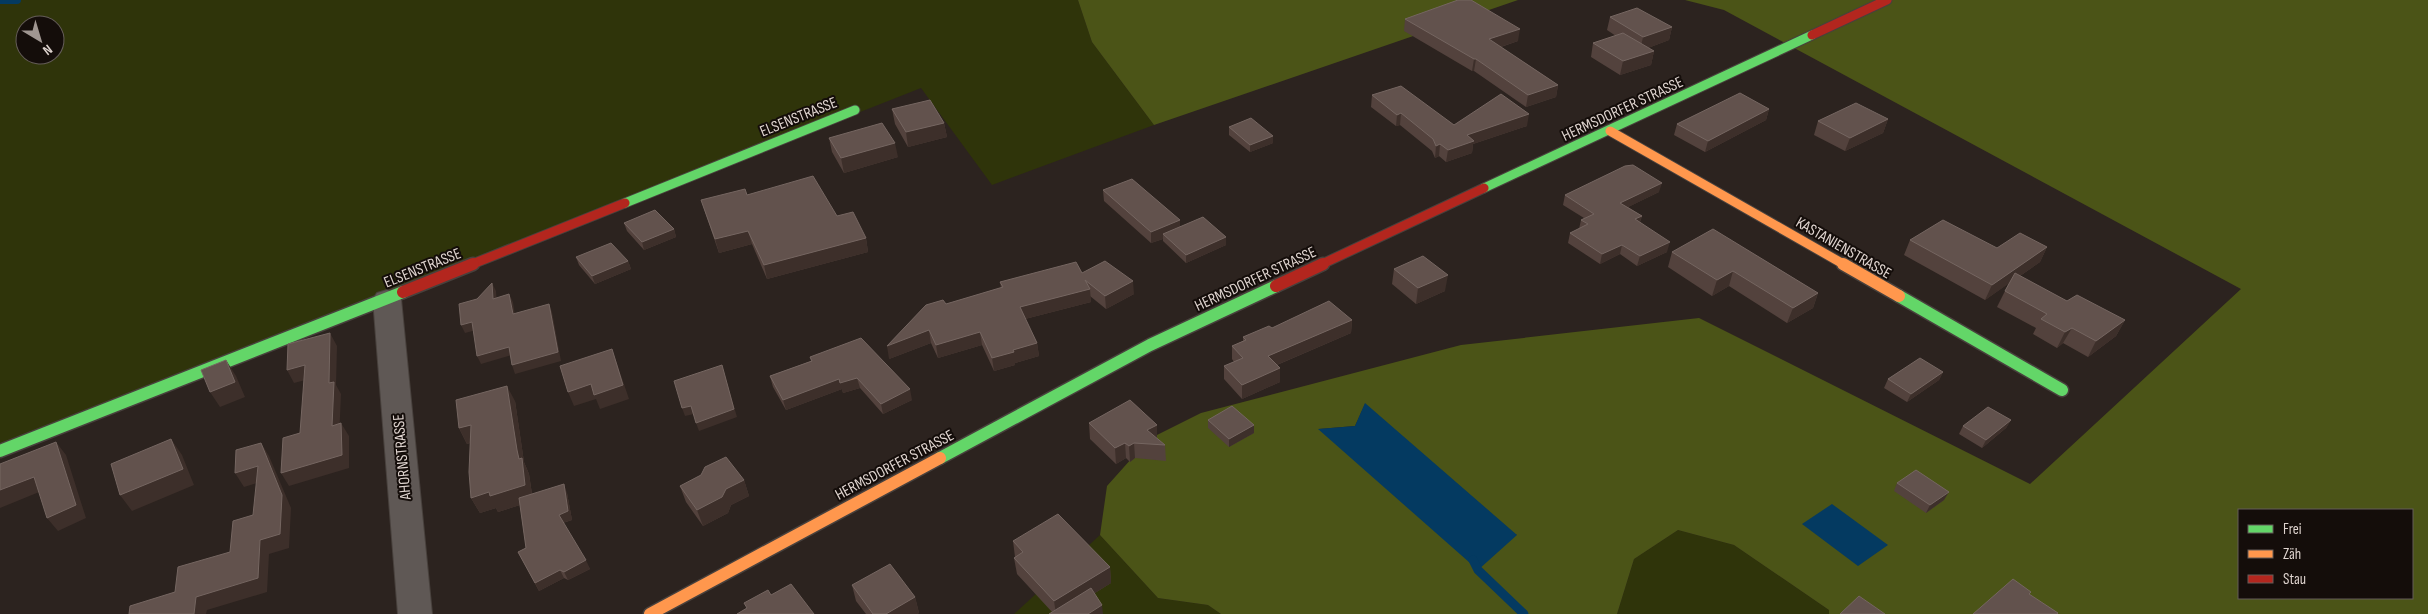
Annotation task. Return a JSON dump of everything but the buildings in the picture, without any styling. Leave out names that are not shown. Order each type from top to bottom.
[{"type":"street","name":"HERMSDORFER STRASSE","points":[[650,614],[1150,345],[1887,0]]},
{"type":"street","name":"ELSENSTRASSE","points":[[0,451],[387,299],[855,110]]},
{"type":"street","name":"KASTANIENSTRASSE","points":[[1610,131],[2062,390]]},
{"type":"street","name":"AHORNSTRASSE","points":[[387,299],[415,614]]},
{"type":"green space","points":[[0,0],[1078,0],[1092,42],[1154,125],[992,185],[921,88],[0,451]]},
{"type":"green space","points":[[1078,0],[1518,0],[1154,125],[1092,42]]},
{"type":"green space","points":[[1685,0],[2428,0],[2428,614],[1829,614],[1829,610],[1734,545],[1678,530],[1634,559],[1617,614],[1221,614],[1208,605],[1158,598],[1100,535],[1107,486],[1149,439],[1201,413],[1461,345],[1699,318],[2030,484],[2241,289],[1724,10]],"holes":[[[1365,404],[1514,534],[1319,429],[1355,426]]]},
{"type":"green space","points":[[1678,530],[1734,545],[1829,610],[1829,614],[1617,614],[1634,559]]},
{"type":"green space","points":[[1100,535],[1158,598],[1208,605],[1221,614],[1014,614]]},
{"type":"water","points":[[1365,403],[1517,535],[1478,570],[1318,429],[1355,426]]},
{"type":"water","points":[[1832,504],[1888,545],[1858,566],[1802,524]]},
{"type":"waterway","points":[[0,0],[17,0]]},
{"type":"waterway","points":[[1473,560],[1478,570],[1524,614]]},
{"type":"traffic: fast","points":[[1484,188],[1812,35]]},
{"type":"traffic: fast","points":[[625,203],[855,110]]},
{"type":"traffic: fast","points":[[940,458],[1150,345],[1276,286]]},
{"type":"traffic: fast","points":[[0,451],[403,292]]},
{"type":"traffic: fast","points":[[1899,296],[2062,390]]},
{"type":"traffic: slow","points":[[1610,131],[1899,296]]},
{"type":"traffic: slow","points":[[650,614],[940,458]]},
{"type":"traffic: jam","points":[[1812,35],[1887,0]]},
{"type":"traffic: jam","points":[[1276,286],[1484,188]]},
{"type":"traffic: jam","points":[[403,292],[625,203]]}]
